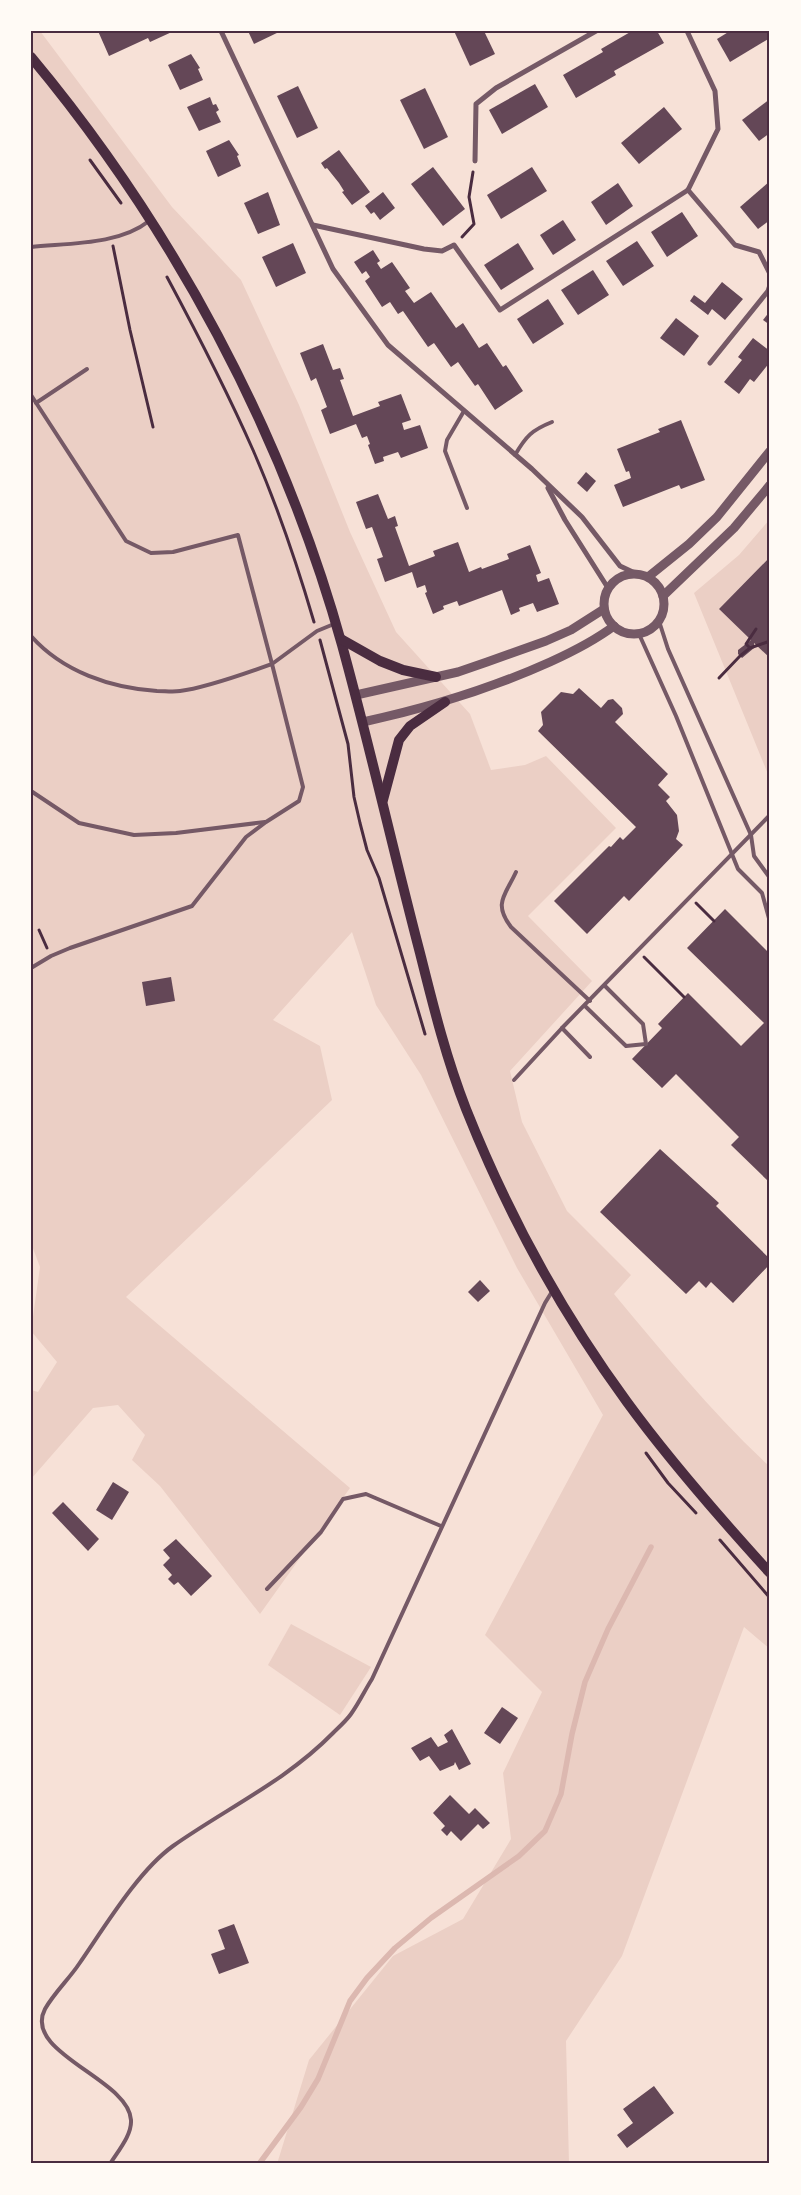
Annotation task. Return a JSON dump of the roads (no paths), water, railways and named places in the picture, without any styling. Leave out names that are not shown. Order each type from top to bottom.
[{"type":"main road","points":[[31,57],[68,102],[122,177],[168,247],[209,321],[273,450],[314,556],[341,639],[437,1021],[466,1108],[495,1175],[554,1289],[578,1330],[628,1403],[670,1457],[770,1573]]},
{"type":"main road","points":[[341,639],[380,661],[403,670],[436,677]]},
{"type":"main road","points":[[382,803],[399,740],[410,726],[445,702]]},
{"type":"street","points":[[222,31],[333,269],[388,345],[515,455],[582,517],[620,566],[648,577],[657,585],[663,596],[664,609],[659,621],[650,630],[638,634],[621,631],[614,626],[607,618],[604,609],[604,598],[608,588],[615,580],[626,575],[637,574]]},
{"type":"street","points":[[474,161],[476,104],[496,88],[596,31]]},
{"type":"street","points":[[313,225],[424,249],[442,251],[454,245],[500,310],[688,190],[718,129],[715,91],[687,31]]},
{"type":"street","points":[[688,190],[736,245],[759,252],[770,274]]},
{"type":"street","points":[[710,364],[768,291],[770,285]]},
{"type":"street","points":[[648,577],[689,544],[717,517],[770,451]]},
{"type":"street","points":[[546,485],[564,520],[608,588]]},
{"type":"street","points":[[663,596],[734,528],[770,486]]},
{"type":"street","points":[[356,696],[458,672],[546,641],[571,630],[604,609]]},
{"type":"street","points":[[363,722],[445,702],[518,676],[591,642],[614,626]]},
{"type":"lane","points":[[31,248],[112,238],[139,229],[150,220]]},
{"type":"lane","points":[[36,403],[87,369]]},
{"type":"lane","points":[[31,395],[126,541],[151,553],[173,552],[238,535],[303,787],[299,801],[246,837],[192,906],[70,948],[51,956],[31,968]]},
{"type":"lane","points":[[464,412],[447,440],[445,451],[467,508]]},
{"type":"lane","points":[[515,455],[522,443],[535,428],[552,422]]},
{"type":"lane","points":[[659,621],[668,649],[751,835],[754,856],[770,878]]},
{"type":"lane","points":[[31,636],[52,656],[72,668],[110,685],[180,692],[272,664],[317,631],[336,624]]},
{"type":"lane","points":[[638,634],[676,716],[738,870],[762,893],[770,922]]},
{"type":"lane","points":[[31,791],[79,823],[134,834],[176,833],[266,822]]},
{"type":"lane","points":[[514,1080],[562,1028],[770,815]]},
{"type":"lane","points":[[516,872],[501,900],[500,910],[504,918],[510,927],[590,1001]]},
{"type":"lane","points":[[585,1006],[626,1046],[646,1044],[643,1024],[605,986]]},
{"type":"lane","points":[[562,1028],[590,1057]]},
{"type":"lane","points":[[110,2164],[130,2132],[131,2120],[128,2110],[121,2099],[67,2056],[44,2033],[41,2020],[46,2008],[79,1964],[102,1928],[152,1866],[172,1847],[283,1776],[322,1744],[350,1715],[372,1679],[545,1303],[554,1289]]},
{"type":"lane","points":[[267,1589],[321,1532],[343,1499],[366,1494],[441,1526]]},
{"type":"waterway","points":[[259,2164],[301,2107],[318,2079],[350,2001],[367,1978],[395,1948],[431,1918],[519,1856],[545,1831],[561,1794],[572,1734],[585,1682],[608,1629],[651,1547]]}]
